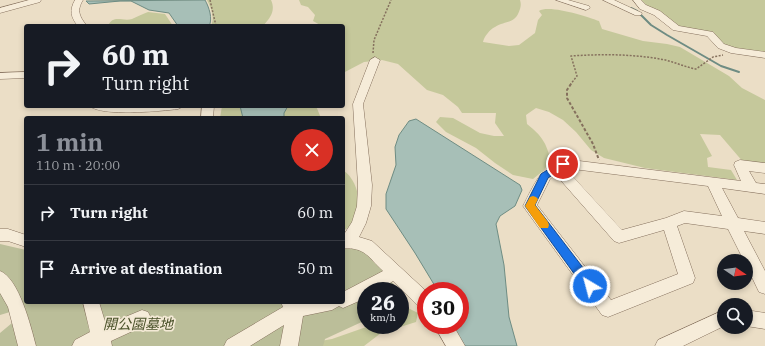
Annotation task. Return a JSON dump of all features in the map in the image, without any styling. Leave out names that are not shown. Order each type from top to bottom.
[{"type":"street","points":[[0,11],[37,0]]},
{"type":"street","points":[[80,0],[76,5],[74,12],[78,22],[80,24]]},
{"type":"street","points":[[560,0],[573,2],[586,8]]},
{"type":"street","points":[[607,0],[638,13]]},
{"type":"street","points":[[637,0],[643,6],[657,13],[676,28],[710,34],[721,46],[734,51],[765,55]]},
{"type":"street","points":[[346,242],[359,223],[364,206],[365,185],[358,104],[375,60]]},
{"type":"street","points":[[0,76],[24,75]]},
{"type":"street","points":[[114,108],[131,110],[159,108]]},
{"type":"street","points":[[669,223],[687,278],[608,309],[530,206],[544,176],[563,164],[765,189]]},
{"type":"street","points":[[751,187],[740,165],[765,168]]},
{"type":"street","points":[[557,168],[619,236],[669,223],[684,217],[765,228]]},
{"type":"street","points":[[712,182],[765,287]]},
{"type":"street","points":[[0,235],[8,235],[24,240]]},
{"type":"street","points":[[346,242],[356,242],[367,246],[417,293]]},
{"type":"street","points":[[345,299],[358,294],[395,272]]},
{"type":"street","points":[[0,278],[21,303],[27,346]]},
{"type":"street","points":[[92,304],[102,341]]},
{"type":"street","points":[[233,346],[292,306],[312,304]]},
{"type":"street","points":[[289,346],[292,306]]},
{"type":"street","points":[[80,346],[102,341],[142,318]]},
{"type":"street","points":[[753,319],[765,321]]},
{"type":"street","points":[[664,346],[717,321]]},
{"type":"street","points":[[449,334],[456,346]]},
{"type":"path","points":[[210,0],[216,24]]},
{"type":"path","points":[[375,60],[374,40],[391,0]]},
{"type":"path","points":[[601,168],[593,144],[567,98],[567,90],[577,76],[571,56],[615,55],[644,57],[662,59],[687,68],[696,69],[713,57],[732,53],[734,51]]},
{"type":"green space","points":[[207,0],[271,0],[273,11],[265,24],[212,24],[213,16]]},
{"type":"green space","points":[[299,0],[520,0],[520,9],[516,18],[493,28],[483,42],[509,46],[519,45],[535,33],[538,20],[542,15],[539,11],[551,9],[569,12],[599,21],[602,29],[643,41],[680,47],[729,76],[742,88],[765,100],[765,167],[744,163],[720,135],[700,134],[712,156],[707,158],[708,167],[731,170],[737,180],[645,168],[604,158],[591,150],[576,132],[563,120],[549,112],[536,108],[526,115],[527,124],[543,140],[551,161],[543,171],[533,179],[513,175],[476,148],[446,132],[436,122],[440,117],[453,118],[480,133],[494,136],[504,136],[495,123],[496,113],[462,113],[458,107],[443,95],[427,90],[398,64],[382,60],[364,62],[345,72],[345,24],[318,24],[313,21],[315,15],[308,7],[301,5]]},
{"type":"green space","points":[[640,0],[765,0],[765,54],[732,48],[721,43],[717,38],[682,28],[650,9]]},
{"type":"green space","points":[[148,12],[165,14],[172,24],[109,24],[115,19],[132,19]]},
{"type":"green space","points":[[222,108],[317,108],[320,116],[220,116]]},
{"type":"green space","points":[[345,172],[354,183],[358,201],[358,210],[350,225],[345,229]]},
{"type":"green space","name":"開公園墓地","points":[[0,244],[24,250],[24,304],[345,304],[345,249],[357,248],[371,257],[392,282],[357,282],[357,324],[325,339],[323,346],[0,346],[0,333],[12,323],[10,312],[0,315]]},
{"type":"green space","points":[[409,308],[417,312],[416,322],[409,324]]},
{"type":"green space","points":[[357,330],[357,334],[380,334],[364,346],[256,346],[315,342],[332,339]]},
{"type":"water","points":[[205,0],[211,17],[210,24],[177,24],[169,13],[149,10],[131,1],[89,4],[86,1]]},
{"type":"water","points":[[240,108],[287,108],[284,116],[242,116]]},
{"type":"water","points":[[416,119],[520,185],[522,190],[515,206],[500,216],[496,224],[504,265],[509,317],[517,346],[465,346],[458,334],[469,334],[469,282],[433,282],[386,209],[386,194],[396,165],[395,147],[399,135],[409,121]]},
{"type":"waterway","points":[[631,8],[637,11],[651,25],[667,35],[721,66],[739,72]]},
{"type":"slow traffic","points":[[533,199],[530,206],[544,225]]},
{"type":"route","points":[[563,164],[544,176],[530,206],[590,286]]}]
